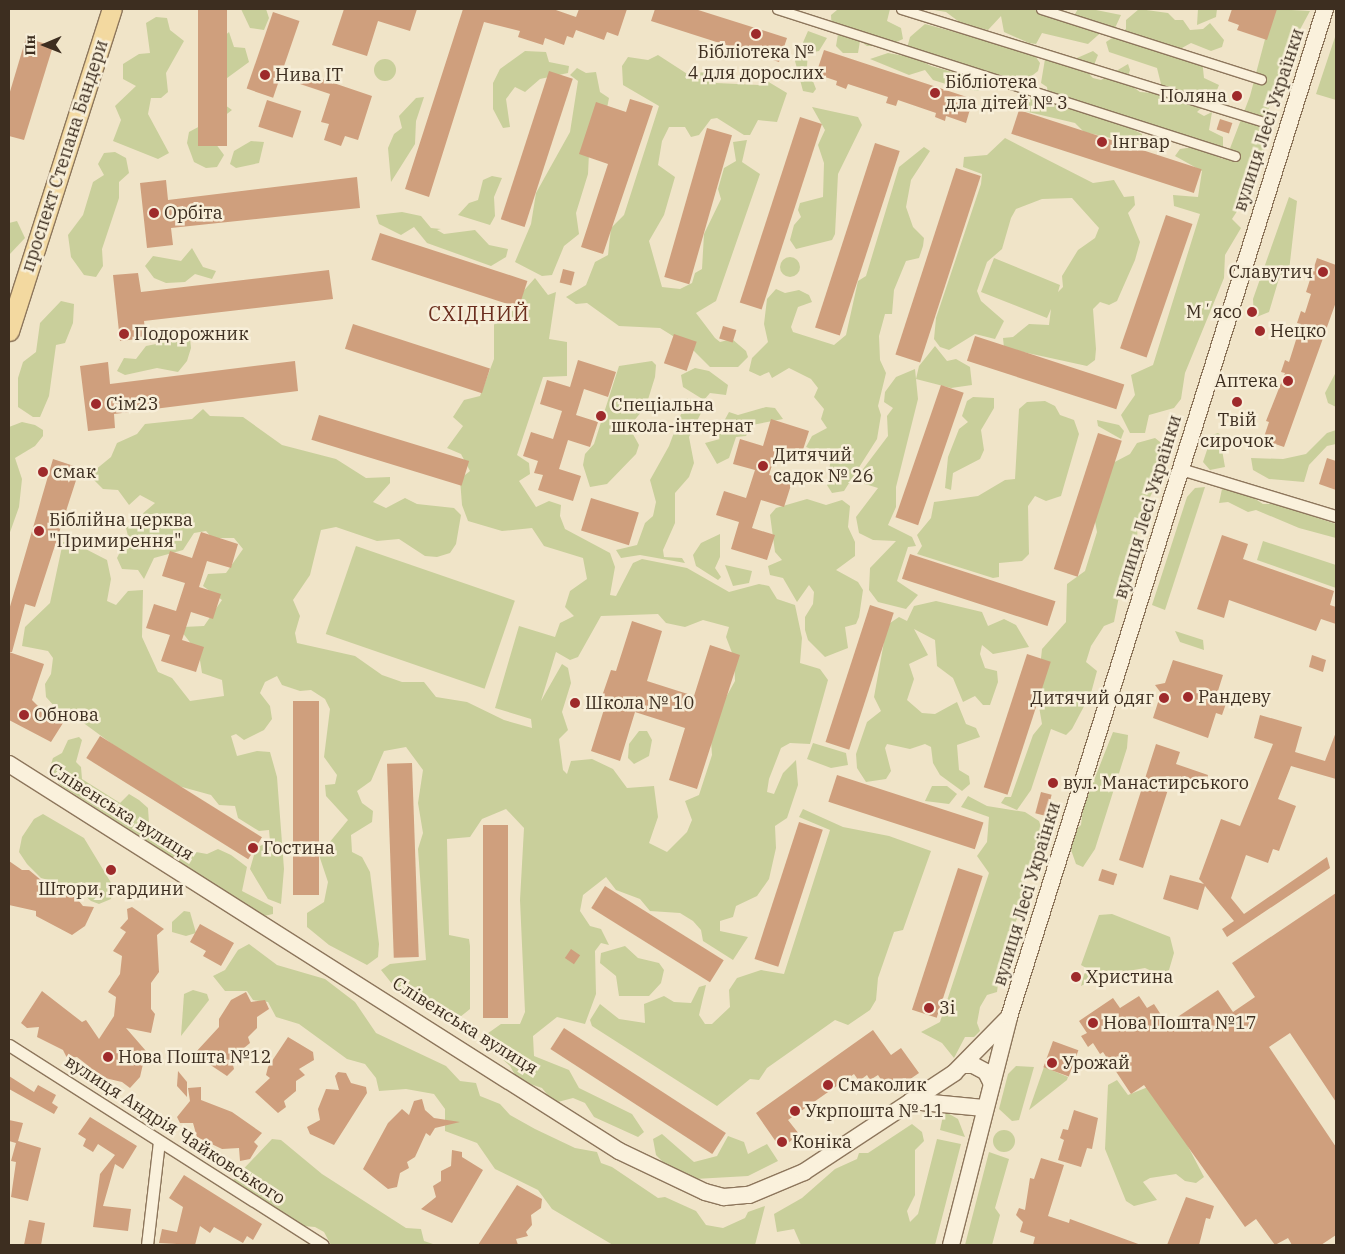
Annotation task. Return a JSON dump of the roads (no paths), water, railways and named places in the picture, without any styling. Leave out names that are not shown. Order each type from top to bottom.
[{"type":"main road","name":"проспект Степана Бандери","points":[[9,331],[112,9]]},
{"type":"main road","name":"вулиця Лесі Українки","points":[[991,1082],[1009,1018],[1326,9]]},
{"type":"main road","name":"Слівенська вулиця","points":[[9,764],[619,1151],[705,1192],[724,1197],[750,1195],[778,1185],[959,1069],[1009,1018]]},
{"type":"main road","points":[[951,1245],[991,1082],[986,1072],[973,1065],[959,1069],[957,1097],[965,1104]]},
{"type":"main road","points":[[911,1101],[965,1104],[984,1108]]},
{"type":"street","points":[[777,9],[1235,156]]},
{"type":"street","points":[[901,9],[1260,121]]},
{"type":"street","points":[[1041,9],[1261,79]]},
{"type":"street","points":[[1182,469],[1336,516]]},
{"type":"street","name":"вулиця Андрія Чайковського","points":[[9,1045],[323,1245]]},
{"type":"street","points":[[147,1245],[159,1142]]},
{"type":"place","name":"Бібліотека № 4 для дорослих","points":[[756,34]]},
{"type":"place","name":"Нива IT","points":[[265,75]]},
{"type":"place","name":"Бібліотека дла дітей № 3","points":[[935,93]]},
{"type":"place","name":"Поляна","points":[[1237,96]]},
{"type":"place","name":"Інгвар","points":[[1102,142]]},
{"type":"place","name":"Орбіта","points":[[154,213]]},
{"type":"place","name":"Славутич","points":[[1323,272]]},
{"type":"place","name":"Мʼясо","points":[[1252,312]]},
{"type":"place","name":"Нецко","points":[[1260,331]]},
{"type":"place","name":"Подорожник","points":[[124,334]]},
{"type":"place","name":"Аптека","points":[[1288,381]]},
{"type":"place","name":"Твій сирочок","points":[[1237,402]]},
{"type":"place","name":"Сім23","points":[[96,404]]},
{"type":"place","name":"Спеціальна школа-інтернат","points":[[601,416]]},
{"type":"place","name":"Дитячий садок № 26","points":[[763,466]]},
{"type":"place","name":"смак","points":[[43,472]]},
{"type":"place","name":"Біблійна церква \"Примирення\"","points":[[39,531]]},
{"type":"place","name":"Рандеву","points":[[1188,697]]},
{"type":"place","name":"Дитячий одяг","points":[[1164,698]]},
{"type":"place","name":"Школа № 10","points":[[575,703]]},
{"type":"place","name":"Обнова","points":[[24,715]]},
{"type":"place","name":"вул. Манастирського","points":[[1053,783]]},
{"type":"place","name":"Гостина","points":[[253,848]]},
{"type":"place","name":"Штори, гардини","points":[[111,870]]},
{"type":"place","name":"Христина","points":[[1076,977]]},
{"type":"place","name":"3і","points":[[929,1008]]},
{"type":"place","name":"Нова Пошта №17","points":[[1093,1023]]},
{"type":"place","name":"Нова Пошта №12","points":[[108,1057]]},
{"type":"place","name":"Урожай","points":[[1052,1063]]},
{"type":"place","name":"Смаколик","points":[[828,1085]]},
{"type":"place","name":"Укрпошта № 11","points":[[795,1111]]},
{"type":"place","name":"Коніка","points":[[782,1142]]},
{"type":"district","name":"СХІДНИЙ","points":[[479,313]]}]
